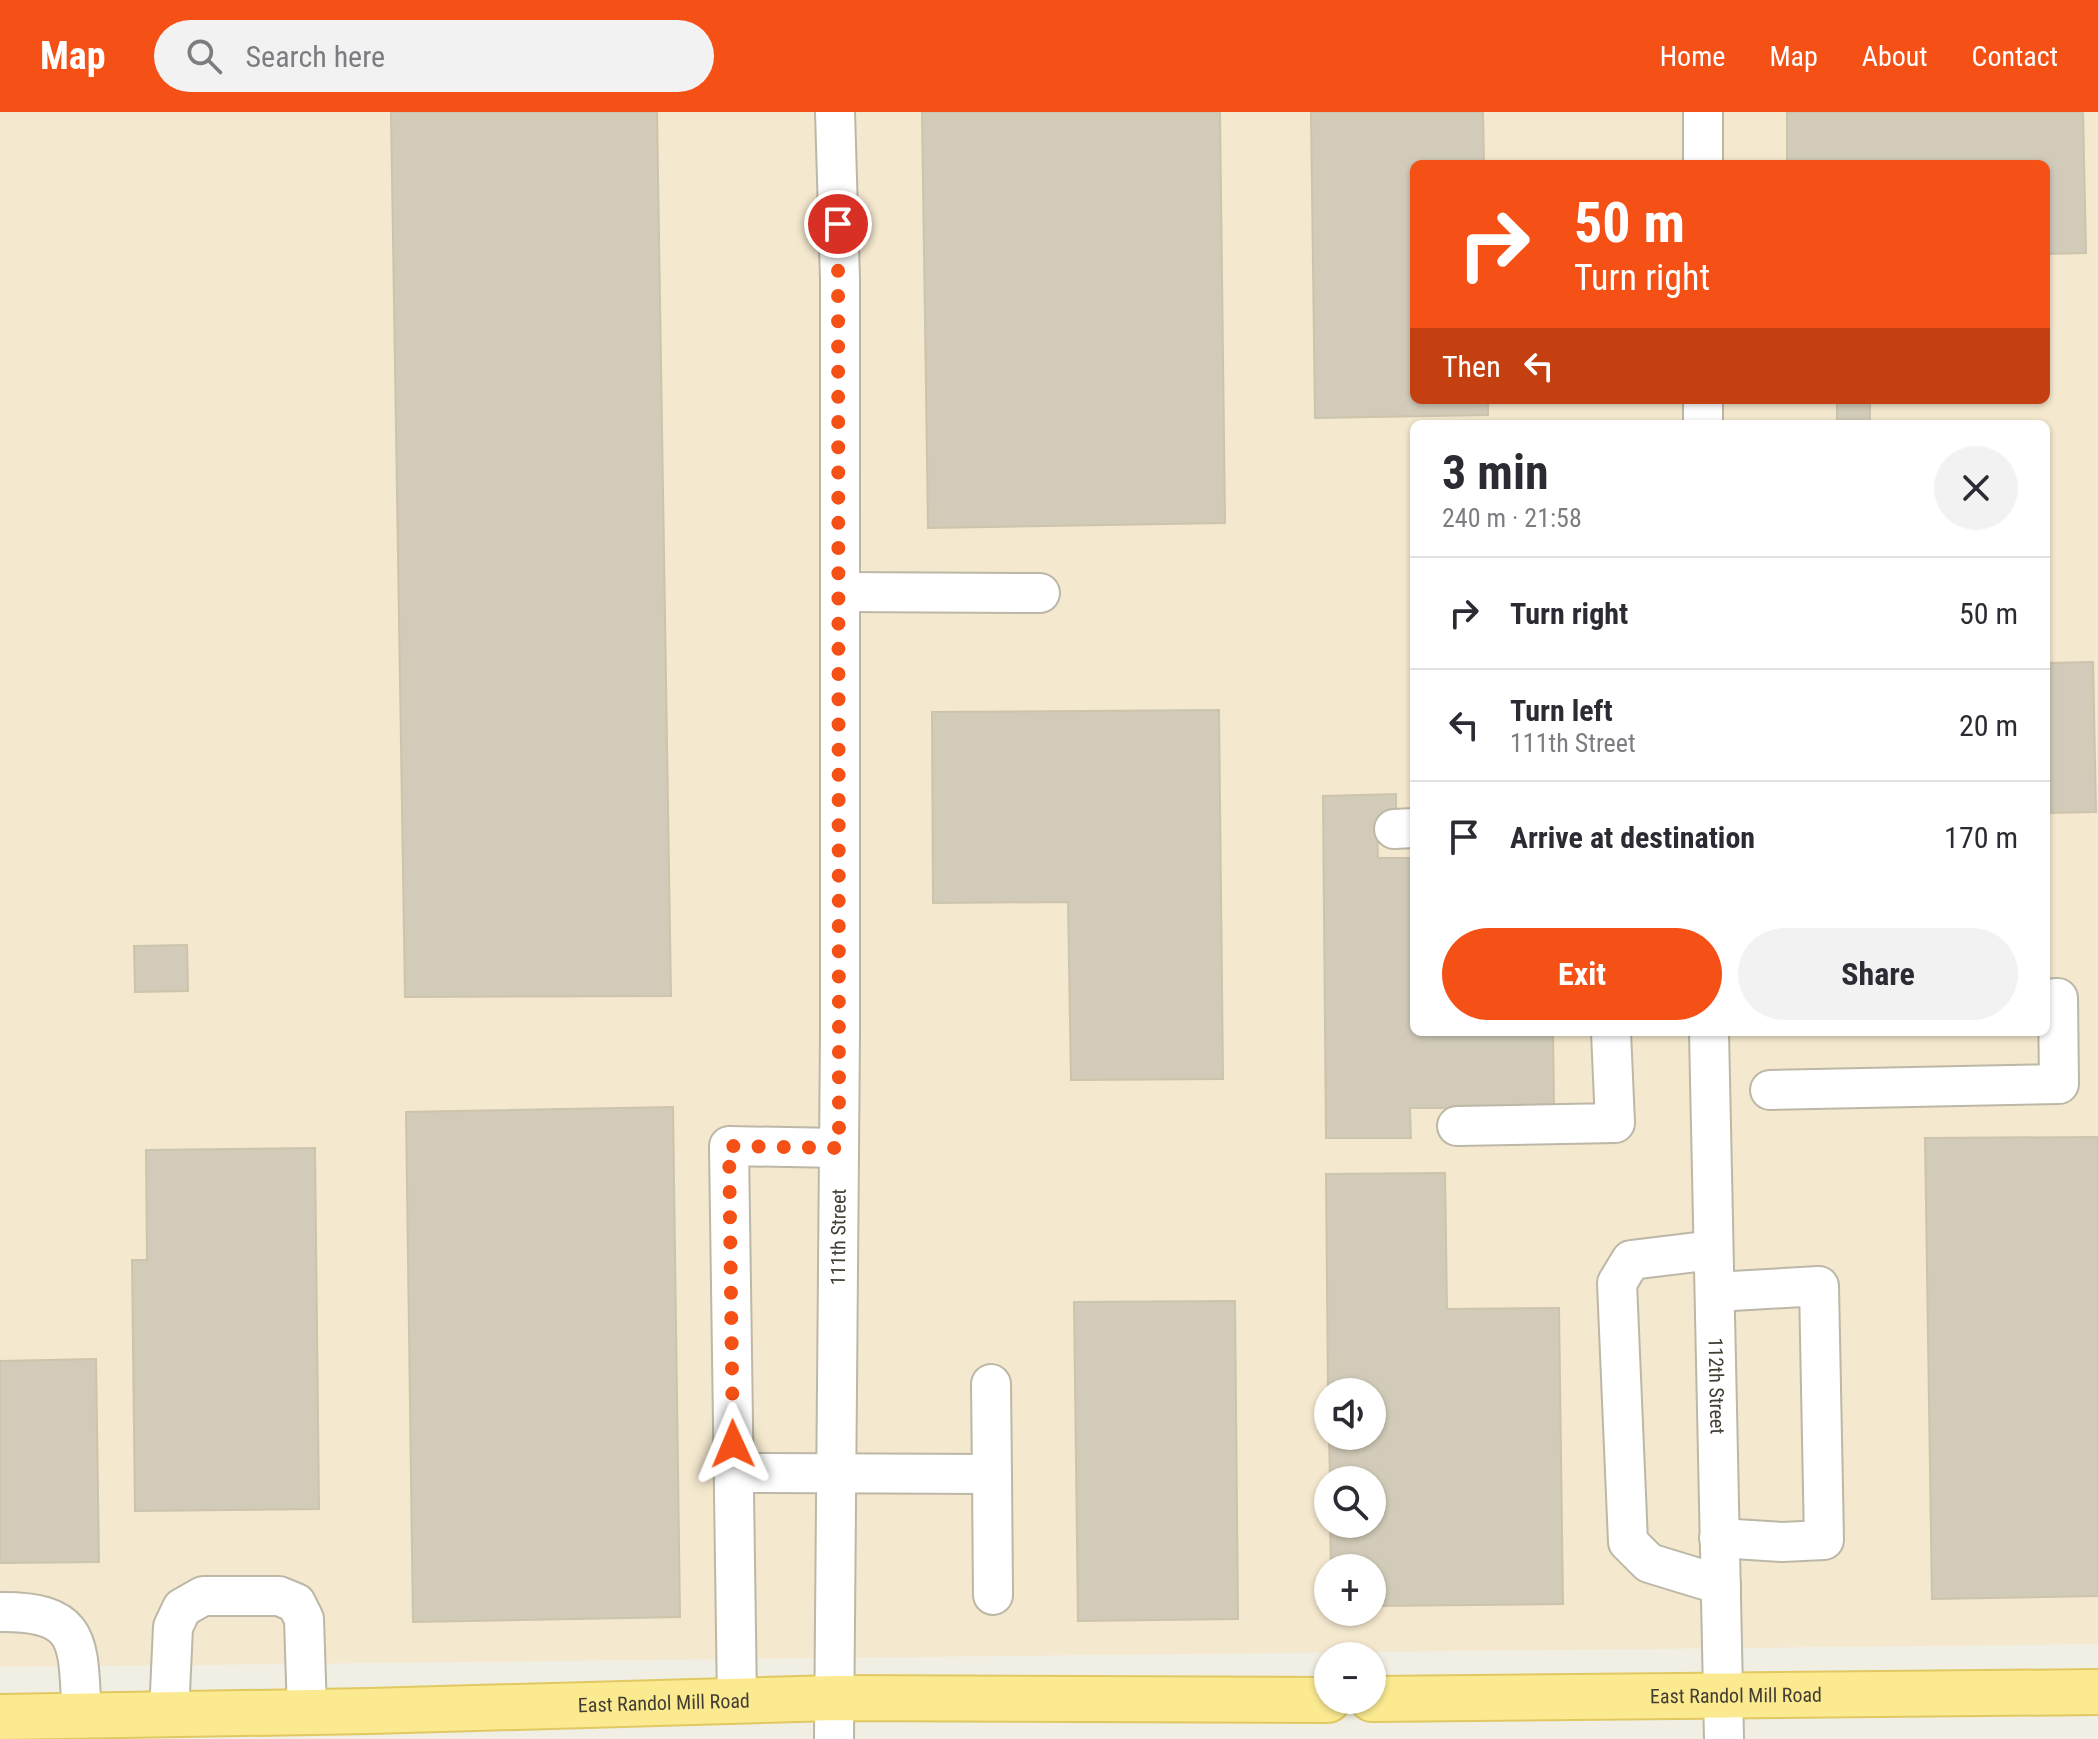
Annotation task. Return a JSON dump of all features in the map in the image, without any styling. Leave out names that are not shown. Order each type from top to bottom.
[{"type":"main road","name":"East Randol Mill Road","points":[[1386,1700],[1723,1718],[2098,1692]]},
{"type":"main road","name":"East Randol Mill Road","points":[[0,1717],[737,1701],[834,1719],[1314,1701]]},
{"type":"street","name":"111th Street","points":[[834,1719],[840,592],[840,280],[835,112]]},
{"type":"street","points":[[1703,112],[1703,160]]},
{"type":"street","points":[[840,592],[1040,593]]},
{"type":"street","points":[[1770,1090],[2059,1084],[2058,998],[2050,999]]},
{"type":"street","points":[[1457,1126],[1615,1123],[1611,1036]]},
{"type":"street","name":"112th Street","points":[[1709,1036],[1723,1718]]},
{"type":"street","points":[[737,1701],[729,1146],[839,1148]]},
{"type":"street","points":[[1713,1250],[1631,1260],[1617,1283],[1628,1542],[1649,1563],[1721,1585]]},
{"type":"street","points":[[1715,1292],[1819,1286],[1824,1540],[1782,1542],[1719,1538]]},
{"type":"street","points":[[991,1384],[993,1595]]},
{"type":"street","points":[[734,1473],[992,1474]]},
{"type":"street","points":[[169,1714],[173,1627],[182,1608],[203,1596],[279,1596],[296,1603],[304,1619],[307,1712]]},
{"type":"street","points":[[0,1612],[26,1611],[53,1620],[70,1631],[78,1651],[82,1716]]},
{"type":"shaded area","points":[[0,112],[2098,112],[2098,1644],[1386,1652],[1386,1642],[1314,1642],[1314,1653],[0,1667]]},
{"type":"building","points":[[391,112],[657,112],[671,996],[405,997]]},
{"type":"building","points":[[922,112],[1220,112],[1225,523],[928,528]]},
{"type":"building","points":[[1311,112],[1483,112],[1484,160],[1410,160],[1410,404],[1488,404],[1488,415],[1315,418]]},
{"type":"building","points":[[1787,112],[2083,112],[2086,253],[2050,254],[2050,160],[1787,160]]},
{"type":"building","points":[[1837,404],[1870,404],[1870,420],[1837,420]]},
{"type":"building","points":[[2093,662],[2096,812],[2050,813],[2050,663]]},
{"type":"building","points":[[1219,710],[1223,1079],[1071,1080],[1068,902],[933,903],[932,712]]},
{"type":"building","points":[[1396,794],[1396,824],[1377,825],[1378,858],[1410,858],[1410,1036],[1553,1036],[1554,1108],[1410,1108],[1411,1138],[1326,1138],[1323,796]]},
{"type":"building","points":[[187,945],[188,991],[135,992],[134,946]]},
{"type":"building","points":[[673,1107],[680,1617],[413,1622],[406,1112]]},
{"type":"building","points":[[2098,1137],[2098,1596],[1932,1599],[1925,1138]]},
{"type":"building","points":[[315,1148],[319,1509],[135,1511],[132,1260],[147,1260],[146,1150]]},
{"type":"building","points":[[1445,1173],[1447,1309],[1559,1308],[1563,1604],[1386,1606],[1386,1554],[1331,1554],[1330,1538],[1386,1538],[1386,1466],[1330,1466],[1329,1450],[1386,1450],[1386,1378],[1328,1378],[1326,1174]]},
{"type":"building","points":[[1235,1301],[1238,1619],[1078,1621],[1074,1302]]},
{"type":"building","points":[[96,1359],[99,1562],[0,1563],[0,1361]]},
{"type":"route","points":[[733,1444],[729,1146],[839,1148],[838,224]]}]
